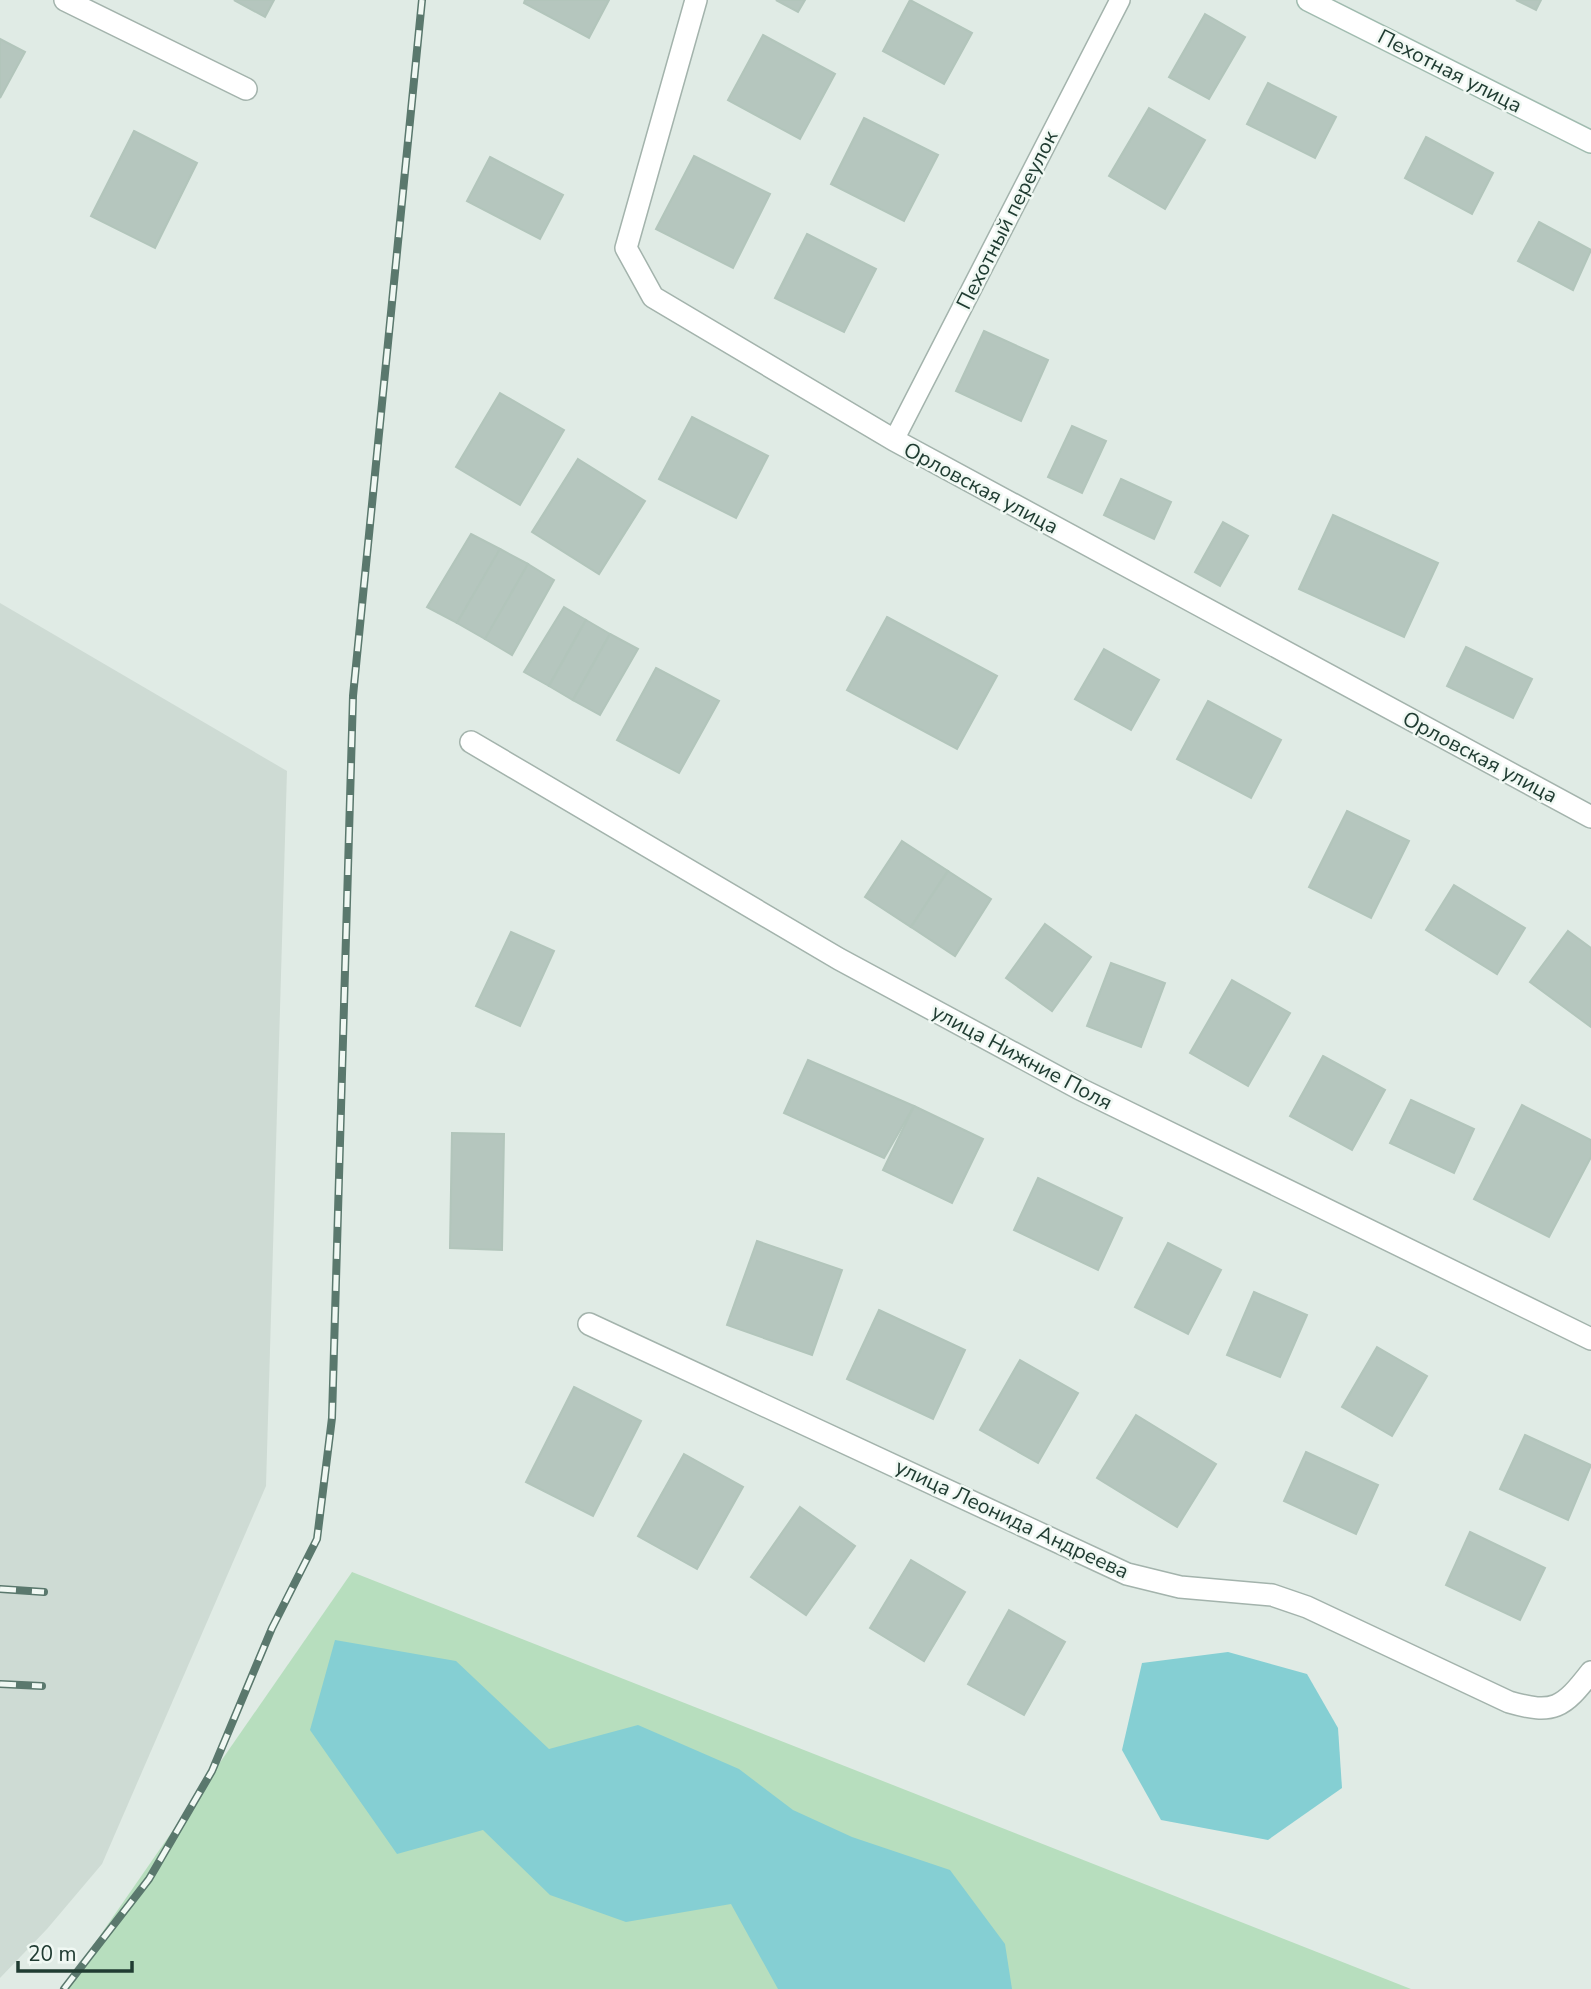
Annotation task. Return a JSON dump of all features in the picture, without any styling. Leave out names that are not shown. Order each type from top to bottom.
[{"type":"street","points":[[65,0],[246,89]]},
{"type":"street","name":"Орловская улица","points":[[696,0],[626,247],[653,297],[894,440],[1591,817]]},
{"type":"street","name":"Пехотная улица","points":[[1308,0],[1591,142]]},
{"type":"street","name":"улица Нижние Поля","points":[[471,741],[839,959],[1080,1089],[1591,1339]]},
{"type":"street","name":"улица Леонида Андреева","points":[[589,1324],[1127,1574],[1180,1587],[1272,1595],[1307,1607],[1509,1702],[1539,1711],[1570,1700],[1591,1672]]},
{"type":"lane","name":"Пехотный переулок","points":[[894,440],[1120,0]]},
{"type":"shaded area","points":[[0,603],[287,771],[266,1486],[102,1864],[47,1929],[0,1978]]},
{"type":"green space","points":[[352,1572],[1411,1989],[63,1989]]},
{"type":"water","points":[[335,1640],[456,1661],[549,1749],[638,1725],[739,1769],[793,1810],[852,1837],[950,1870],[1005,1944],[1012,1989],[778,1989],[731,1904],[626,1922],[550,1895],[483,1830],[397,1854],[310,1730]]},
{"type":"water","points":[[1228,1652],[1307,1674],[1338,1728],[1342,1788],[1268,1840],[1161,1820],[1122,1750],[1142,1663]]},
{"type":"building","points":[[234,0],[274,0],[265,17]]},
{"type":"building","points":[[525,0],[609,0],[589,38],[524,3]]},
{"type":"building","points":[[776,0],[805,0],[798,12]]},
{"type":"building","points":[[910,0],[972,33],[944,84],[883,51]]},
{"type":"building","points":[[1516,0],[1541,0],[1536,10]]},
{"type":"building","points":[[1205,14],[1245,37],[1209,99],[1169,77]]},
{"type":"building","points":[[763,35],[835,74],[800,139],[728,100]]},
{"type":"building","points":[[0,39],[25,52],[0,98]]},
{"type":"building","points":[[1268,83],[1336,117],[1315,158],[1247,124]]},
{"type":"building","points":[[1149,108],[1205,140],[1165,209],[1109,176]]},
{"type":"building","points":[[864,118],[938,155],[904,221],[831,184]]},
{"type":"building","points":[[134,131],[197,163],[155,248],[91,216]]},
{"type":"building","points":[[1426,137],[1493,173],[1472,214],[1405,178]]},
{"type":"building","points":[[694,156],[770,194],[733,268],[656,229]]},
{"type":"building","points":[[490,157],[563,195],[540,239],[467,201]]},
{"type":"building","points":[[1539,222],[1591,250],[1573,290],[1518,261]]},
{"type":"building","points":[[807,234],[876,269],[844,332],[775,298]]},
{"type":"building","points":[[984,331],[1048,360],[1021,421],[956,391]]},
{"type":"building","points":[[500,393],[564,430],[520,505],[456,467]]},
{"type":"building","points":[[692,417],[768,456],[736,518],[659,479]]},
{"type":"building","points":[[1072,426],[1106,441],[1082,493],[1048,477]]},
{"type":"building","points":[[578,459],[645,501],[599,574],[532,532]]},
{"type":"building","points":[[1121,479],[1171,502],[1154,539],[1104,515]]},
{"type":"building","points":[[1333,515],[1438,563],[1404,637],[1299,589]]},
{"type":"building","points":[[1223,522],[1248,536],[1220,586],[1195,572]]},
{"type":"building","points":[[471,534],[500,549],[457,623],[427,607]]},
{"type":"building","points":[[500,549],[528,564],[485,639],[457,623]]},
{"type":"building","points":[[528,564],[554,580],[512,655],[485,639]]},
{"type":"building","points":[[564,607],[586,620],[549,686],[524,672]]},
{"type":"building","points":[[887,617],[997,676],[957,749],[847,690]]},
{"type":"building","points":[[586,620],[610,634],[573,700],[549,686]]},
{"type":"building","points":[[610,634],[638,649],[600,715],[573,700]]},
{"type":"building","points":[[1466,647],[1532,679],[1513,718],[1447,686]]},
{"type":"building","points":[[1104,649],[1159,680],[1131,730],[1075,699]]},
{"type":"building","points":[[656,668],[719,701],[679,773],[617,740]]},
{"type":"building","points":[[1208,701],[1281,740],[1251,798],[1177,759]]},
{"type":"building","points":[[1347,811],[1409,841],[1371,918],[1309,887]]},
{"type":"building","points":[[902,841],[948,871],[911,927],[865,897]]},
{"type":"building","points":[[948,871],[991,899],[955,956],[911,927]]},
{"type":"building","points":[[1454,885],[1525,928],[1497,974],[1426,930]]},
{"type":"building","points":[[1045,924],[1091,957],[1052,1011],[1006,978]]},
{"type":"building","points":[[1568,931],[1591,948],[1591,1027],[1530,982]]},
{"type":"building","points":[[511,932],[554,951],[520,1026],[476,1006]]},
{"type":"building","points":[[1111,963],[1165,983],[1141,1047],[1087,1026]]},
{"type":"building","points":[[1232,980],[1290,1013],[1248,1086],[1190,1053]]},
{"type":"building","points":[[1323,1056],[1385,1090],[1352,1150],[1290,1116]]},
{"type":"building","points":[[808,1060],[914,1106],[884,1158],[784,1113]]},
{"type":"building","points":[[1411,1100],[1474,1129],[1454,1173],[1390,1143]]},
{"type":"building","points":[[1522,1105],[1591,1140],[1591,1157],[1549,1237],[1474,1199]]},
{"type":"building","points":[[914,1106],[983,1139],[952,1203],[883,1170]]},
{"type":"building","points":[[452,1133],[504,1134],[502,1250],[450,1248]]},
{"type":"building","points":[[1038,1178],[1122,1218],[1098,1270],[1014,1230]]},
{"type":"building","points":[[757,1241],[842,1270],[812,1355],[727,1325]]},
{"type":"building","points":[[1168,1243],[1221,1270],[1188,1334],[1135,1307]]},
{"type":"building","points":[[1254,1292],[1307,1315],[1280,1377],[1227,1355]]},
{"type":"building","points":[[879,1310],[965,1350],[933,1419],[847,1379]]},
{"type":"building","points":[[1377,1347],[1427,1376],[1392,1436],[1342,1407]]},
{"type":"building","points":[[1020,1360],[1078,1393],[1038,1463],[980,1430]]},
{"type":"building","points":[[574,1387],[641,1421],[593,1516],[526,1482]]},
{"type":"building","points":[[1136,1415],[1216,1464],[1177,1527],[1097,1478]]},
{"type":"building","points":[[1525,1435],[1591,1465],[1568,1520],[1500,1489]]},
{"type":"building","points":[[1306,1452],[1378,1485],[1356,1534],[1284,1501]]},
{"type":"building","points":[[684,1454],[743,1487],[697,1569],[638,1536]]},
{"type":"building","points":[[800,1507],[855,1546],[806,1615],[751,1577]]},
{"type":"building","points":[[1470,1532],[1545,1568],[1520,1620],[1446,1585]]},
{"type":"building","points":[[911,1560],[965,1592],[924,1661],[870,1628]]},
{"type":"building","points":[[1009,1610],[1065,1642],[1024,1715],[968,1684]]},
{"type":"railway","points":[[64,1989],[149,1879],[212,1771],[272,1628],[317,1539],[332,1418],[353,696],[422,0]]},
{"type":"railway","points":[[0,1589],[44,1592]]},
{"type":"railway","points":[[0,1684],[42,1686]]}]
